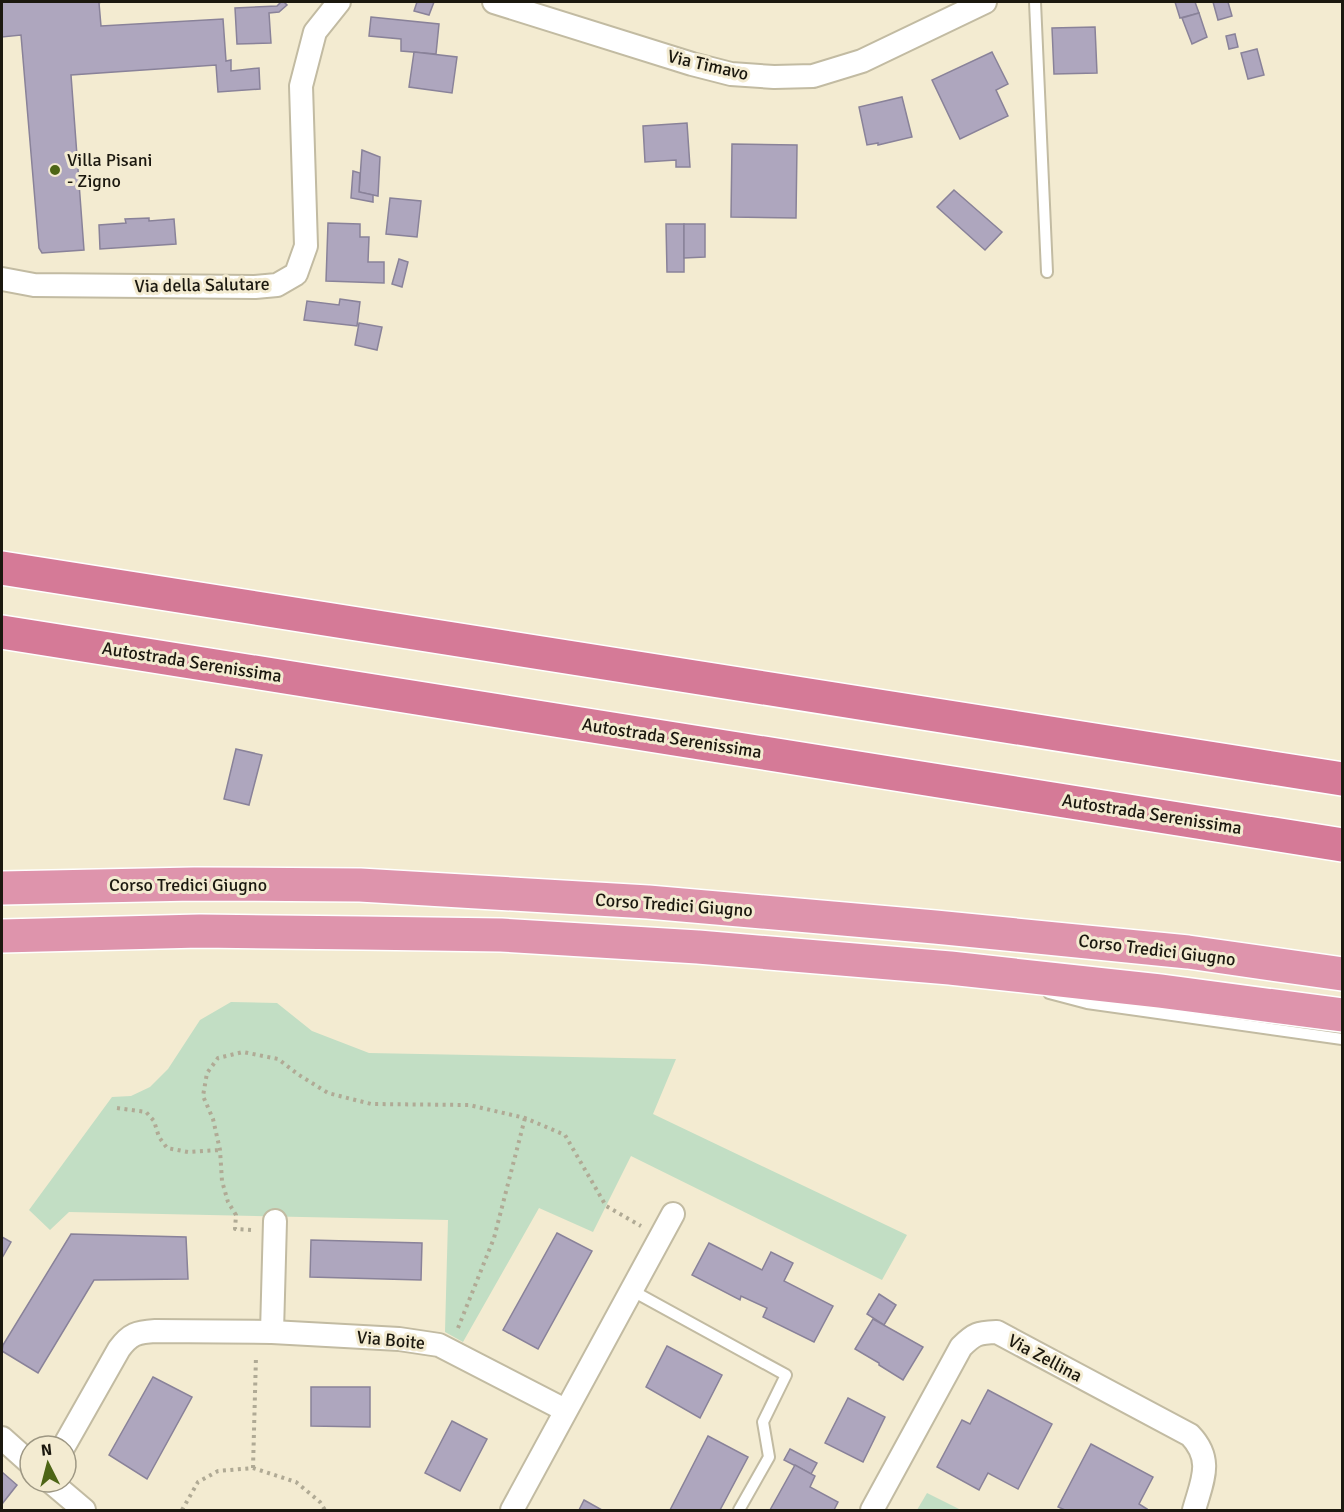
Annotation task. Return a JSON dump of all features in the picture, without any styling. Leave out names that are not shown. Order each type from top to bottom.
[{"type":"highway","points":[[2,568],[1342,779]]},
{"type":"highway","name":"Autostrada Serenissima","points":[[2,632],[1342,844]]},
{"type":"highway","name":"Corso Tredici Giugno","points":[[2,888],[194,884],[360,885],[648,902],[1188,952],[1342,974]]},
{"type":"highway","points":[[2,936],[200,931],[501,935],[698,947],[950,968],[1160,991],[1342,1015]]},
{"type":"street","name":"Via della Salutare","points":[[2,279],[34,285],[255,287],[277,285],[296,274],[306,246],[301,86],[315,32],[339,2]]},
{"type":"street","name":"Via Timavo","points":[[494,2],[692,64],[731,74],[774,78],[813,76],[861,61],[985,2]]},
{"type":"street","points":[[512,1510],[673,1214]]},
{"type":"street","points":[[264,1332],[275,1226]]},
{"type":"street","name":"Via Boite","points":[[71,1434],[127,1338],[141,1332],[155,1330],[264,1332],[399,1339],[439,1345],[566,1410]]},
{"type":"street","name":"Via Zellina","points":[[873,1510],[961,1347],[972,1336],[985,1332],[997,1332],[1190,1435],[1199,1444],[1205,1459],[1205,1470],[1194,1510]]},
{"type":"street","points":[[2,1438],[18,1452]]},
{"type":"street","points":[[65,1494],[84,1510]]},
{"type":"lane","points":[[1035,2],[1047,272]]},
{"type":"lane","points":[[950,968],[1030,988]]},
{"type":"lane","points":[[1042,992],[1087,1003],[1342,1039]]},
{"type":"lane","points":[[631,1290],[786,1375],[763,1422],[769,1456],[738,1510]]},
{"type":"path","points":[[275,1226],[235,1229],[236,1215],[228,1202],[222,1180],[220,1150],[213,1119],[203,1096],[207,1073],[218,1058],[243,1052],[278,1059],[328,1093],[371,1104],[469,1105],[525,1118],[565,1135],[606,1206],[660,1237]]},
{"type":"path","points":[[117,1108],[146,1112],[154,1121],[159,1137],[167,1148],[188,1152],[220,1150]]},
{"type":"path","points":[[449,1350],[494,1238],[525,1118]]},
{"type":"path","points":[[253,1468],[264,1332]]},
{"type":"path","points":[[182,1510],[198,1482],[208,1476],[218,1471],[253,1468],[296,1482],[320,1502],[325,1510]]},
{"type":"green space","points":[[231,1002],[277,1003],[312,1031],[369,1053],[676,1059],[653,1114],[907,1235],[882,1280],[631,1156],[593,1232],[539,1208],[463,1342],[445,1332],[448,1220],[69,1212],[50,1230],[29,1210],[112,1097],[131,1096],[150,1087],[168,1069],[200,1020]]},
{"type":"green space","points":[[927,1493],[961,1510],[917,1510]]},
{"type":"building","name":"Villa Pisani - Zigno","points":[[2,2],[101,2],[99,3],[101,26],[223,19],[226,61],[231,60],[231,71],[259,68],[260,89],[218,92],[216,65],[71,75],[84,250],[42,253],[39,248],[21,35],[2,37]]},
{"type":"building","points":[[281,2],[287,5],[279,12],[269,13],[271,43],[237,44],[235,8],[277,6]]},
{"type":"building","points":[[417,2],[434,2],[429,15],[414,11]]},
{"type":"building","points":[[1175,2],[1195,2],[1199,13],[1180,18]]},
{"type":"building","points":[[1213,2],[1228,2],[1232,16],[1218,20]]},
{"type":"building","points":[[1199,13],[1207,37],[1192,44],[1182,18]]},
{"type":"building","points":[[371,17],[439,24],[436,54],[401,51],[401,39],[369,36]]},
{"type":"building","points":[[1095,27],[1097,73],[1054,74],[1052,28]]},
{"type":"building","points":[[1235,34],[1238,47],[1229,49],[1226,36]]},
{"type":"building","points":[[1257,49],[1264,75],[1248,79],[1241,53]]},
{"type":"building","points":[[414,52],[457,57],[452,93],[409,87]]},
{"type":"building","points":[[992,52],[1008,84],[996,90],[1008,116],[960,139],[932,80]]},
{"type":"building","points":[[902,97],[912,137],[878,145],[878,143],[867,145],[859,107]]},
{"type":"building","points":[[687,123],[690,167],[676,167],[676,160],[645,162],[643,126]]},
{"type":"building","points":[[732,144],[797,145],[796,218],[731,217]]},
{"type":"building","points":[[362,150],[380,157],[378,196],[359,192]]},
{"type":"building","points":[[353,171],[360,173],[359,192],[373,195],[373,202],[351,198]]},
{"type":"building","points":[[954,190],[1002,232],[985,250],[937,207]]},
{"type":"building","points":[[390,198],[421,201],[417,237],[386,234]]},
{"type":"building","points":[[149,218],[149,221],[174,219],[176,244],[100,249],[99,225],[126,223],[125,219]]},
{"type":"building","points":[[328,223],[360,224],[360,237],[369,237],[368,262],[384,262],[384,283],[326,281]]},
{"type":"building","points":[[666,224],[684,224],[684,272],[667,272]]},
{"type":"building","points":[[684,224],[705,224],[705,257],[684,258]]},
{"type":"building","points":[[399,259],[408,262],[402,287],[392,284]]},
{"type":"building","points":[[340,299],[360,302],[357,326],[304,320],[307,301],[339,305]]},
{"type":"building","points":[[359,323],[382,327],[377,350],[355,345]]},
{"type":"building","points":[[236,749],[262,755],[249,805],[224,799]]},
{"type":"building","points":[[557,1233],[592,1251],[538,1349],[503,1330]]},
{"type":"building","points":[[71,1234],[186,1237],[188,1279],[94,1280],[38,1373],[2,1351],[3,1345]]},
{"type":"building","points":[[2,1237],[11,1242],[2,1258]]},
{"type":"building","points":[[311,1240],[422,1243],[421,1280],[310,1277]]},
{"type":"building","points":[[709,1243],[762,1270],[771,1252],[793,1263],[784,1281],[833,1306],[814,1342],[763,1317],[767,1308],[741,1296],[740,1300],[692,1275]]},
{"type":"building","points":[[879,1294],[896,1305],[884,1325],[867,1314]]},
{"type":"building","points":[[873,1319],[923,1347],[903,1380],[855,1349]]},
{"type":"building","points":[[667,1346],[722,1375],[700,1418],[646,1387]]},
{"type":"building","points":[[153,1377],[192,1397],[147,1479],[109,1455]]},
{"type":"building","points":[[311,1387],[370,1387],[370,1427],[311,1426]]},
{"type":"building","points":[[988,1390],[1052,1424],[1018,1489],[988,1473],[979,1490],[937,1467],[962,1420],[970,1424]]},
{"type":"building","points":[[848,1398],[885,1417],[863,1462],[825,1443]]},
{"type":"building","points":[[452,1421],[487,1439],[460,1491],[425,1473]]},
{"type":"building","points":[[708,1436],[748,1457],[720,1510],[670,1510]]},
{"type":"building","points":[[1091,1444],[1153,1477],[1139,1504],[1146,1510],[1065,1510],[1058,1507]]},
{"type":"building","points":[[790,1449],[817,1463],[811,1474],[784,1460]]},
{"type":"building","points":[[795,1465],[815,1476],[810,1487],[838,1502],[834,1510],[770,1510]]},
{"type":"building","points":[[2,1472],[17,1485],[2,1504]]},
{"type":"building","points":[[584,1500],[602,1510],[579,1510]]},
{"type":"place","name":"Villa Pisani - Zigno","points":[[55,170]]}]
